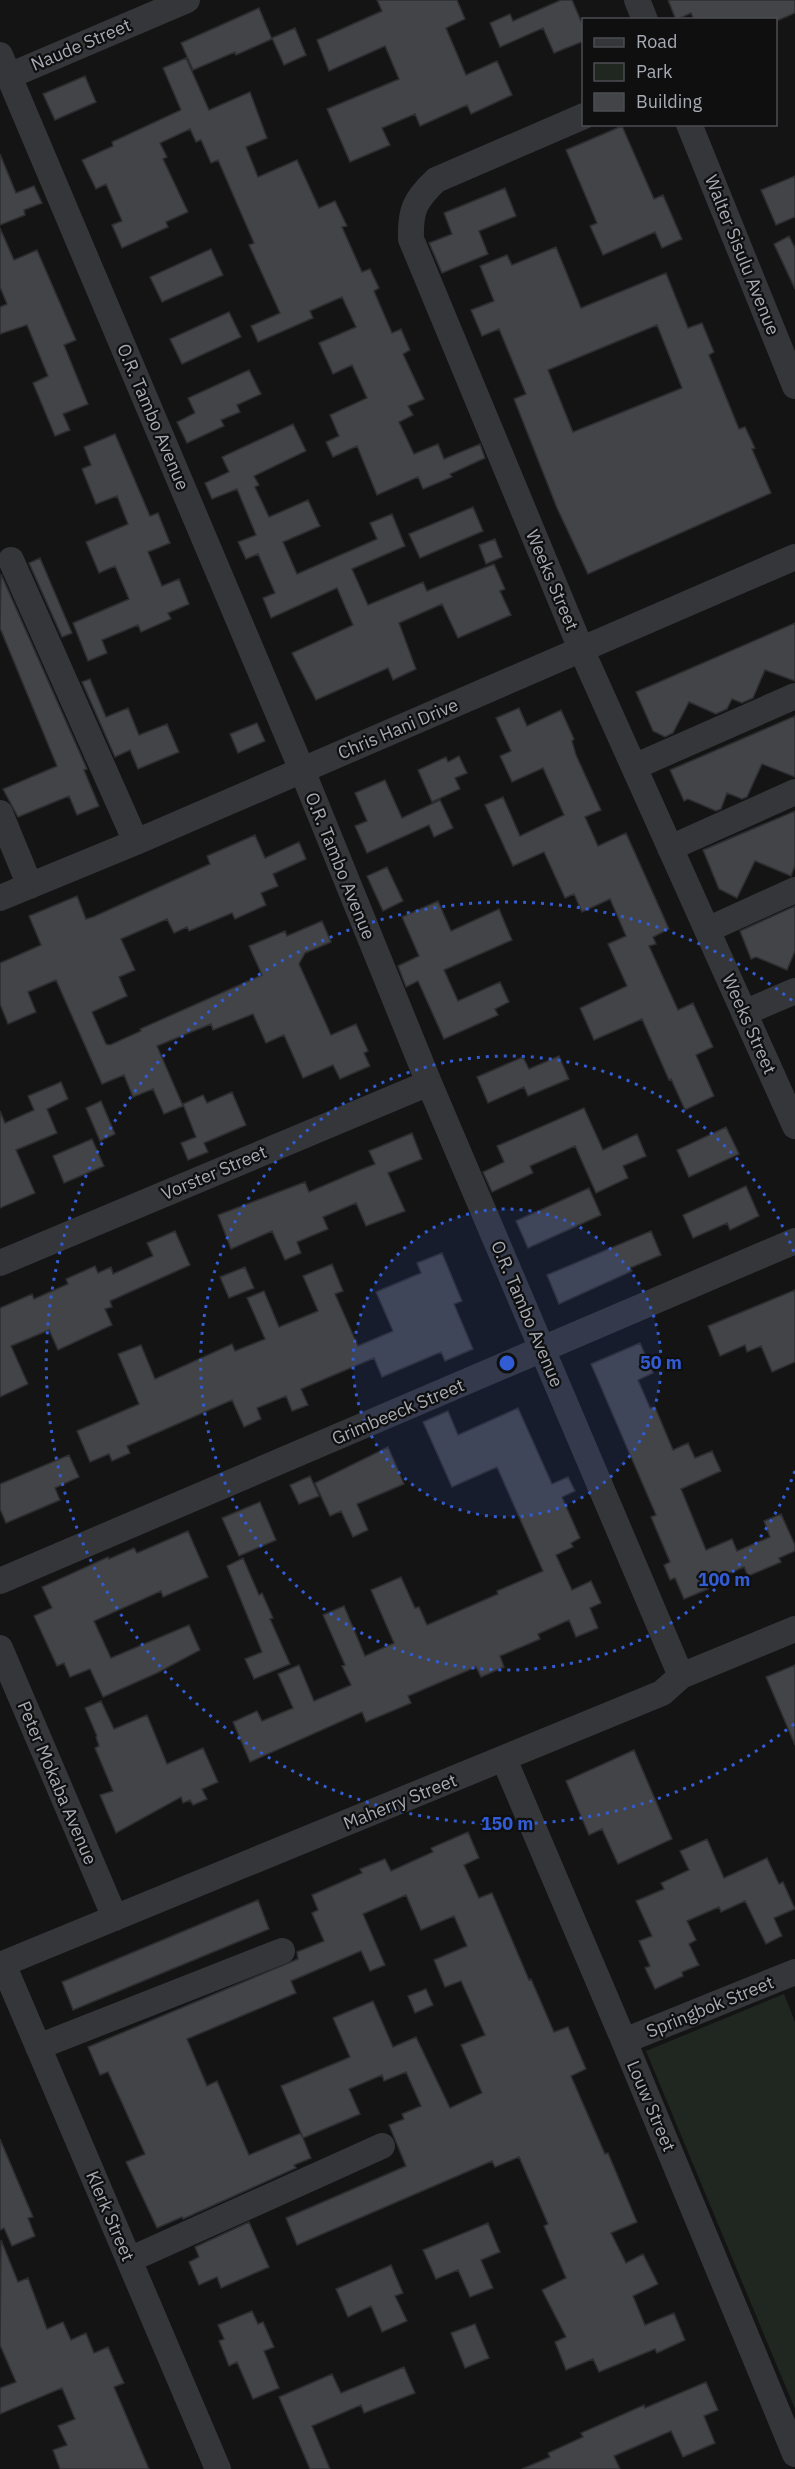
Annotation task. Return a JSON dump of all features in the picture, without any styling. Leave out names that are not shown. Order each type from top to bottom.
[{"type":"street","name":"Naude Street","points":[[4,65],[187,0]]},
{"type":"street","points":[[637,0],[644,18]]},
{"type":"street","name":"O.R. Tambo Avenue","points":[[4,65],[302,770],[429,1083],[681,1676]]},
{"type":"street","name":"Weeks Street","points":[[582,117],[436,180],[419,196],[410,217],[411,239],[580,649],[795,1126]]},
{"type":"street","name":"Walter Sisulu Avenue","points":[[690,126],[795,386]]},
{"type":"street","name":"Chris Hani Drive","points":[[0,898],[136,842],[795,557]]},
{"type":"street","points":[[11,560],[136,842]]},
{"type":"street","points":[[634,767],[795,696]]},
{"type":"street","points":[[670,848],[795,792]]},
{"type":"street","points":[[0,813],[30,886]]},
{"type":"street","points":[[707,930],[795,890]]},
{"type":"street","points":[[744,1013],[795,991]]},
{"type":"street","name":"Vorster Street","points":[[0,1263],[429,1083]]},
{"type":"street","name":"Grimbeeck Street","points":[[0,1581],[795,1241]]},
{"type":"street","name":"Maherry Street","points":[[2,1965],[662,1693],[681,1676],[795,1629]]},
{"type":"street","name":"Peter Mokaba Avenue","points":[[0,1648],[115,1918]]},
{"type":"street","name":"Louw Street","points":[[504,1759],[795,2454]]},
{"type":"street","points":[[38,2047],[282,1951]]},
{"type":"street","name":"Klerk Street","points":[[2,1965],[218,2469]]},
{"type":"street","name":"Springbok Street","points":[[624,2042],[795,1972]]},
{"type":"street","points":[[129,2260],[382,2146]]},
{"type":"street","points":[[788,2469],[795,2466]]},
{"type":"green space","points":[[784,1994],[795,2022],[795,2409],[646,2051]]},
{"type":"building","points":[[377,0],[457,0],[465,19],[446,28],[466,75],[497,61],[512,95],[471,114],[467,105],[420,126],[415,114],[382,128],[390,145],[350,162],[327,109],[399,79],[385,46],[329,71],[317,40],[382,11]]},
{"type":"building","points":[[561,0],[572,0],[582,23],[582,42],[554,53],[543,28],[500,47],[490,23],[510,14],[513,21]]},
{"type":"building","points":[[668,0],[795,0],[795,13],[779,20],[777,18],[693,18],[691,13],[675,18]]},
{"type":"building","points":[[259,8],[272,39],[193,70],[181,43]]},
{"type":"building","points":[[295,28],[306,55],[284,65],[272,38]]},
{"type":"building","points":[[186,58],[209,110],[250,92],[267,138],[246,147],[258,177],[297,160],[319,208],[335,201],[347,226],[342,227],[362,272],[370,269],[379,288],[374,291],[392,333],[401,329],[410,350],[403,354],[424,399],[408,406],[413,415],[399,422],[414,454],[438,444],[444,459],[480,444],[485,458],[450,474],[452,477],[423,489],[418,477],[377,495],[357,446],[333,457],[326,442],[339,436],[330,415],[367,398],[352,365],[333,374],[319,343],[356,327],[342,297],[310,311],[313,318],[258,342],[251,326],[280,313],[249,245],[254,243],[218,160],[211,163],[201,140],[196,142],[190,129],[160,143],[167,157],[163,159],[188,212],[166,222],[168,227],[122,248],[112,225],[122,221],[106,184],[96,189],[82,160],[113,146],[112,142],[181,110],[163,68]]},
{"type":"building","points":[[85,76],[96,102],[55,120],[43,94]]},
{"type":"building","points":[[622,126],[654,199],[663,195],[682,239],[662,248],[655,232],[603,255],[590,226],[597,223],[566,150]]},
{"type":"building","points":[[0,154],[16,193],[34,186],[42,203],[24,210],[25,215],[0,225]]},
{"type":"building","points":[[795,176],[795,217],[776,225],[761,190]]},
{"type":"building","points":[[505,188],[516,216],[479,231],[488,254],[442,273],[429,243],[452,234],[444,213]]},
{"type":"building","points":[[0,228],[14,260],[37,250],[76,340],[64,345],[88,404],[63,414],[70,430],[55,436],[33,383],[48,376],[27,325],[0,334],[0,307],[7,304],[0,287]]},
{"type":"building","points":[[789,236],[795,248],[795,289],[774,244]]},
{"type":"building","points":[[556,247],[581,308],[666,273],[688,328],[702,323],[714,352],[709,355],[739,429],[745,427],[771,493],[588,574],[557,508],[514,399],[526,394],[499,329],[482,336],[471,310],[494,301],[480,266],[507,255],[512,265]],"holes":[[[657,325],[682,388],[573,432],[548,370]]]},
{"type":"building","points":[[211,249],[223,275],[162,302],[150,277]]},
{"type":"building","points":[[229,312],[241,337],[182,364],[170,339]]},
{"type":"building","points":[[249,370],[261,394],[237,405],[240,412],[221,420],[224,426],[187,443],[177,422],[195,413],[188,398]]},
{"type":"building","points":[[293,424],[306,451],[254,476],[259,485],[255,487],[269,517],[308,500],[320,526],[283,542],[297,574],[377,539],[370,523],[392,514],[405,546],[352,569],[368,605],[423,582],[427,591],[494,564],[505,589],[500,591],[511,615],[458,638],[442,604],[399,623],[416,669],[393,680],[388,668],[316,700],[292,653],[353,625],[337,588],[271,618],[263,598],[275,593],[258,554],[246,559],[238,542],[256,535],[237,489],[212,499],[205,483],[229,472],[222,457]]},
{"type":"building","points":[[115,434],[150,516],[158,513],[170,543],[148,552],[162,586],[179,579],[189,604],[168,613],[171,619],[141,632],[138,625],[102,640],[107,653],[88,661],[73,623],[129,599],[115,566],[99,573],[86,542],[128,524],[117,496],[96,504],[82,469],[91,465],[84,447]]},
{"type":"building","points":[[473,507],[483,531],[420,558],[409,534]]},
{"type":"building","points":[[495,539],[502,557],[486,564],[479,545]]},
{"type":"building","points":[[40,558],[72,633],[62,637],[29,563]]},
{"type":"building","points":[[1,574],[87,769],[84,770],[99,806],[77,815],[69,796],[18,817],[3,789],[57,766],[0,628]]},
{"type":"building","points":[[795,623],[795,681],[765,670],[753,698],[742,703],[732,699],[727,709],[716,714],[689,702],[673,733],[665,737],[653,731],[636,692]]},
{"type":"building","points":[[90,679],[106,717],[128,708],[139,735],[167,724],[179,752],[138,769],[130,750],[115,757],[82,682]]},
{"type":"building","points":[[519,708],[527,726],[561,710],[574,739],[572,741],[576,755],[601,810],[585,817],[598,846],[626,833],[669,929],[653,937],[656,944],[649,946],[678,1010],[693,1003],[713,1047],[696,1055],[714,1096],[685,1110],[642,1019],[594,1040],[580,1008],[627,986],[608,944],[626,936],[610,899],[582,912],[574,894],[565,898],[544,852],[513,866],[485,805],[503,797],[520,836],[564,815],[543,768],[512,782],[500,756],[511,751],[496,718]]},
{"type":"building","points":[[795,716],[795,777],[762,764],[747,797],[742,799],[727,793],[721,809],[716,811],[688,799],[684,801],[670,770]]},
{"type":"building","points":[[257,723],[265,741],[238,753],[230,734]]},
{"type":"building","points":[[459,756],[467,773],[455,778],[460,789],[432,802],[418,770],[446,757],[448,762]]},
{"type":"building","points":[[385,780],[402,818],[440,800],[453,828],[434,837],[429,825],[367,853],[355,826],[367,821],[355,793]]},
{"type":"building","points":[[795,811],[795,866],[791,876],[755,861],[737,898],[719,889],[703,850]]},
{"type":"building","points":[[255,835],[265,858],[299,842],[306,859],[273,874],[278,886],[261,893],[266,905],[235,919],[232,913],[189,931],[187,927],[174,933],[167,919],[121,939],[135,970],[119,977],[127,996],[92,1012],[106,1044],[110,1045],[141,1031],[140,1029],[262,975],[249,946],[285,931],[287,936],[322,921],[331,942],[305,953],[299,964],[331,1035],[356,1024],[368,1051],[364,1053],[370,1066],[340,1079],[333,1065],[303,1078],[284,1035],[266,1043],[253,1014],[213,1030],[211,1024],[157,1046],[183,1106],[164,1114],[153,1089],[133,1097],[124,1075],[102,1084],[56,980],[28,992],[36,1012],[8,1024],[0,1004],[0,963],[41,945],[29,916],[77,896],[86,919],[93,917],[210,864],[207,856]]},
{"type":"building","points":[[387,867],[403,901],[383,911],[367,876]]},
{"type":"building","points":[[438,901],[451,931],[499,909],[512,940],[444,970],[458,1001],[500,982],[509,1002],[495,1009],[498,1015],[444,1039],[418,981],[406,987],[398,966],[419,956],[402,917]]},
{"type":"building","points":[[795,906],[795,951],[787,970],[756,957],[751,959],[740,931]]},
{"type":"building","points":[[559,1056],[569,1079],[528,1096],[524,1087],[488,1103],[477,1077],[523,1057],[529,1069]]},
{"type":"building","points":[[61,1082],[68,1099],[47,1109],[57,1133],[16,1150],[35,1193],[0,1208],[0,1111],[5,1123],[34,1110],[28,1096]]},
{"type":"building","points":[[232,1092],[246,1125],[204,1143],[208,1152],[188,1160],[181,1143],[196,1137],[183,1104],[203,1095],[207,1103]]},
{"type":"building","points":[[101,1101],[115,1134],[100,1141],[86,1108]]},
{"type":"building","points":[[584,1108],[603,1150],[637,1134],[646,1156],[623,1166],[628,1178],[596,1193],[575,1146],[530,1166],[533,1173],[492,1192],[483,1172],[504,1162],[497,1146]]},
{"type":"building","points":[[726,1127],[739,1154],[689,1177],[677,1150]]},
{"type":"building","points":[[412,1133],[422,1159],[388,1173],[405,1211],[366,1226],[356,1203],[323,1217],[328,1229],[297,1242],[301,1253],[285,1260],[272,1231],[231,1249],[218,1215],[305,1182],[309,1192],[375,1164],[369,1151]]},
{"type":"building","points":[[92,1139],[104,1166],[64,1183],[53,1156]]},
{"type":"building","points":[[746,1186],[759,1216],[730,1230],[727,1223],[693,1238],[683,1215]]},
{"type":"building","points":[[589,1188],[601,1215],[528,1248],[516,1221]]},
{"type":"building","points":[[175,1231],[190,1265],[110,1301],[112,1307],[105,1309],[112,1325],[58,1350],[49,1330],[11,1346],[28,1384],[0,1397],[0,1308],[32,1294],[34,1299],[68,1284],[66,1279],[95,1266],[98,1273],[111,1267],[113,1274],[153,1256],[147,1243]]},
{"type":"building","points":[[651,1231],[661,1255],[630,1268],[632,1271],[559,1304],[547,1275]]},
{"type":"building","points":[[442,1253],[462,1301],[454,1304],[473,1349],[445,1361],[441,1352],[382,1377],[374,1358],[301,1389],[308,1405],[292,1411],[286,1396],[257,1408],[261,1419],[244,1427],[232,1400],[127,1446],[130,1453],[112,1461],[109,1454],[90,1462],[77,1431],[139,1404],[118,1354],[141,1345],[155,1379],[232,1344],[235,1351],[265,1339],[247,1298],[264,1291],[279,1327],[318,1311],[303,1276],[332,1264],[343,1291],[335,1294],[358,1346],[393,1331],[376,1292],[421,1273],[417,1263]]},
{"type":"building","points":[[245,1267],[254,1288],[229,1298],[220,1277]]},
{"type":"building","points":[[795,1290],[795,1362],[772,1372],[761,1346],[747,1352],[745,1345],[720,1356],[708,1326]]},
{"type":"building","points":[[640,1343],[653,1373],[638,1380],[650,1408],[655,1407],[673,1450],[688,1443],[695,1458],[712,1451],[721,1471],[681,1489],[706,1550],[732,1539],[737,1551],[770,1537],[764,1521],[781,1514],[795,1545],[795,1551],[779,1558],[781,1562],[748,1576],[744,1567],[706,1583],[708,1589],[684,1599],[675,1578],[670,1580],[664,1565],[670,1562],[651,1517],[656,1515],[591,1364]]},
{"type":"building","points":[[518,1408],[552,1484],[568,1477],[575,1491],[562,1497],[580,1538],[571,1543],[573,1547],[556,1555],[572,1590],[591,1581],[601,1603],[590,1608],[598,1628],[576,1637],[569,1620],[538,1634],[540,1639],[500,1656],[504,1667],[481,1677],[476,1667],[408,1696],[411,1703],[366,1722],[362,1712],[250,1762],[233,1722],[257,1711],[262,1721],[293,1708],[278,1674],[299,1665],[314,1701],[351,1685],[342,1666],[345,1665],[323,1615],[344,1606],[365,1656],[394,1643],[371,1590],[401,1577],[415,1608],[419,1607],[427,1625],[498,1594],[497,1591],[543,1571],[497,1467],[452,1487],[423,1422],[448,1411],[458,1435]]},
{"type":"building","points":[[388,1447],[404,1484],[357,1504],[368,1530],[353,1537],[341,1511],[330,1516],[315,1483]]},
{"type":"building","points":[[69,1455],[79,1477],[55,1488],[60,1500],[6,1523],[0,1509],[0,1484]]},
{"type":"building","points":[[310,1476],[319,1496],[299,1504],[290,1485]]},
{"type":"building","points":[[260,1502],[276,1540],[239,1556],[222,1518]]},
{"type":"building","points":[[188,1531],[208,1577],[163,1597],[161,1591],[94,1621],[111,1658],[189,1625],[200,1650],[157,1673],[103,1697],[90,1669],[70,1677],[64,1663],[57,1666],[34,1616],[52,1608],[42,1587],[108,1557],[109,1559],[134,1548],[137,1553]]},
{"type":"building","points":[[243,1558],[259,1595],[262,1593],[273,1618],[270,1619],[290,1664],[254,1679],[245,1659],[262,1652],[227,1566]]},
{"type":"building","points":[[795,1665],[795,1745],[766,1677]]},
{"type":"building","points":[[101,1701],[114,1729],[147,1715],[167,1764],[203,1748],[218,1782],[202,1789],[207,1799],[193,1805],[190,1800],[183,1803],[181,1797],[116,1833],[100,1795],[113,1791],[95,1748],[99,1746],[97,1736],[85,1708]]},
{"type":"building","points":[[634,1750],[672,1839],[618,1864],[602,1829],[589,1835],[566,1781]]},
{"type":"building","points":[[468,1832],[479,1858],[464,1865],[479,1898],[492,1893],[554,2032],[568,2027],[586,2069],[571,2076],[605,2154],[608,2153],[637,2222],[611,2233],[626,2263],[643,2254],[658,2284],[633,2296],[645,2325],[674,2313],[685,2340],[657,2353],[655,2349],[599,2372],[593,2359],[566,2370],[555,2342],[566,2337],[542,2290],[566,2278],[544,2226],[548,2224],[519,2157],[495,2167],[492,2161],[297,2245],[286,2218],[406,2166],[389,2125],[404,2119],[402,2114],[421,2106],[406,2072],[384,2081],[382,2075],[349,2089],[360,2114],[303,2138],[311,2158],[294,2165],[296,2168],[183,2219],[182,2217],[157,2228],[126,2162],[145,2154],[108,2072],[100,2075],[88,2047],[298,1959],[297,1952],[324,1941],[312,1913],[318,1910],[312,1895],[362,1873],[360,1869],[385,1859],[391,1871],[433,1852],[431,1848]],"holes":[[[406,1895],[421,1930],[454,1916],[467,1946],[434,1960],[445,1987],[461,1981],[485,2035],[461,2045],[482,2093],[450,2108],[416,2037],[393,2047],[373,2001],[333,2018],[350,2057],[281,2086],[301,2133],[249,2155],[217,2081],[207,2086],[187,2039],[296,1993],[291,1981],[361,1951],[370,1971],[385,1965],[363,1914]]]},
{"type":"building","points":[[707,1839],[724,1878],[767,1858],[779,1884],[783,1882],[795,1909],[774,1918],[782,1936],[766,1944],[745,1901],[721,1912],[719,1907],[687,1921],[696,1940],[689,1944],[699,1965],[682,1972],[683,1976],[655,1989],[645,1968],[650,1966],[639,1941],[652,1936],[636,1901],[664,1889],[661,1883],[689,1870],[680,1851]]},
{"type":"building","points":[[258,1900],[269,1929],[73,2010],[62,1982]]},
{"type":"building","points":[[426,1989],[433,2005],[415,2013],[408,1996]]},
{"type":"building","points":[[0,2139],[33,2217],[28,2218],[35,2236],[12,2246],[4,2228],[0,2230]]},
{"type":"building","points":[[249,2222],[269,2267],[221,2288],[217,2277],[199,2285],[189,2262],[199,2257],[195,2247]]},
{"type":"building","points":[[488,2223],[500,2252],[481,2260],[493,2288],[470,2297],[458,2270],[436,2279],[423,2250]]},
{"type":"building","points":[[1,2240],[18,2282],[28,2278],[47,2329],[63,2322],[71,2340],[86,2333],[94,2353],[108,2347],[124,2383],[114,2387],[149,2469],[60,2469],[53,2450],[67,2445],[58,2426],[75,2419],[62,2388],[0,2414],[0,2388],[16,2382],[0,2345]]},
{"type":"building","points":[[391,2265],[403,2293],[395,2296],[407,2321],[382,2332],[371,2306],[348,2317],[336,2289]]},
{"type":"building","points":[[252,2311],[258,2324],[263,2322],[274,2347],[264,2351],[279,2388],[253,2399],[237,2362],[229,2366],[219,2341],[224,2339],[218,2325]]},
{"type":"building","points":[[475,2324],[489,2358],[465,2368],[451,2333]]},
{"type":"building","points":[[404,2367],[415,2393],[364,2413],[361,2405],[312,2426],[330,2469],[310,2469],[279,2397],[332,2374],[341,2393]]},
{"type":"building","points":[[706,2382],[718,2410],[704,2416],[715,2443],[683,2457],[671,2431],[614,2456],[620,2469],[522,2469],[550,2457],[548,2453],[583,2437],[581,2433],[644,2405],[645,2408]]}]
